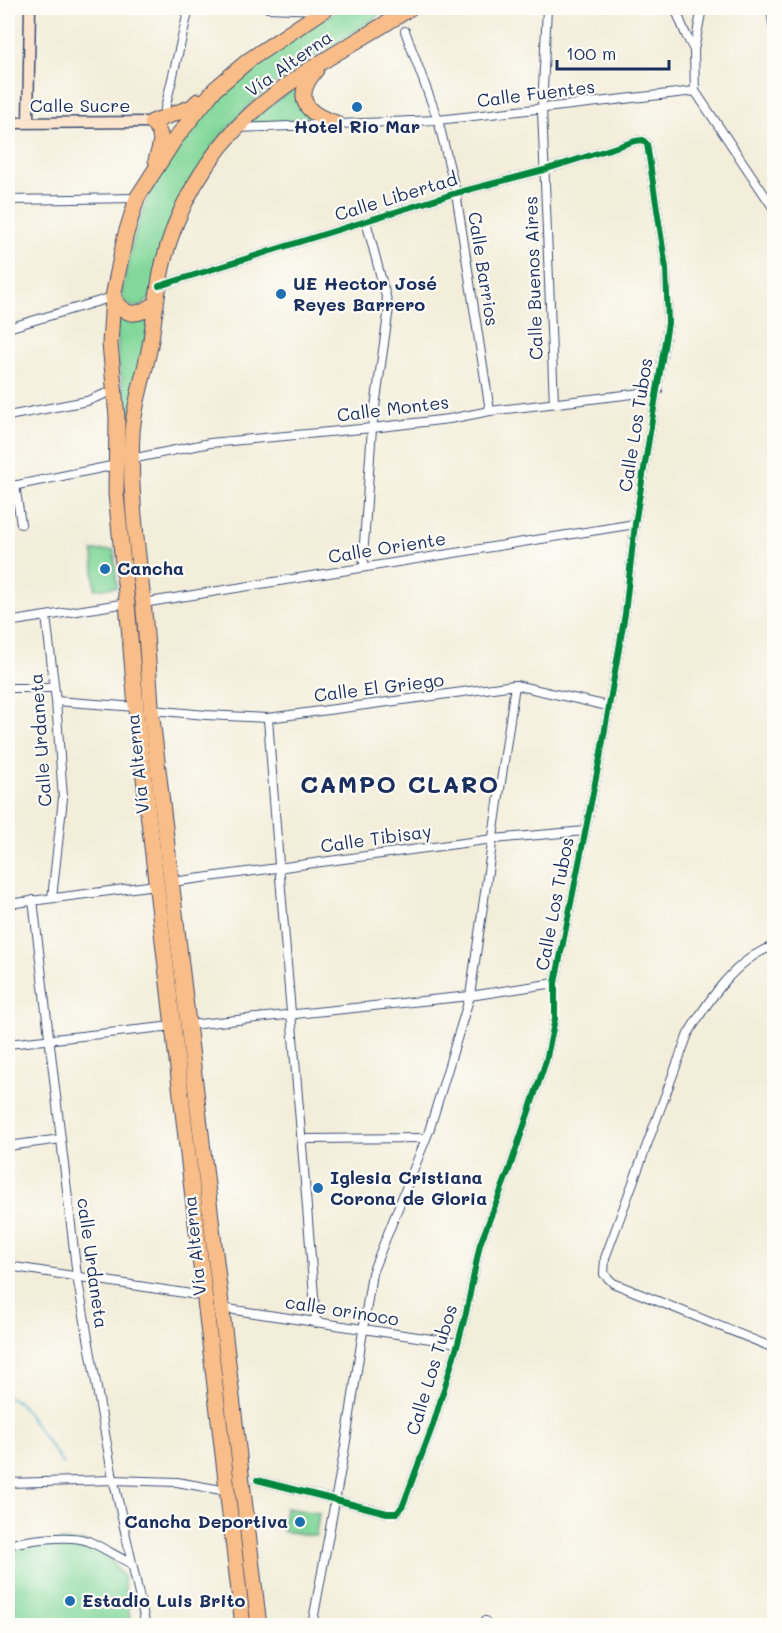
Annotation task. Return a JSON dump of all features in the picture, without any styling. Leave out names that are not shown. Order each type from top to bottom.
[{"type":"highway","points":[[371,32],[384,18],[387,8]]},
{"type":"highway","name":"Vía Alterna","points":[[164,884],[131,459],[132,430],[148,361],[159,286],[167,250],[184,204],[206,167],[238,128],[271,97],[322,62],[410,8]]},
{"type":"highway","name":"Vía Alterna","points":[[259,1626],[221,1308],[181,1025],[164,884],[136,707],[116,494],[117,417],[110,344],[113,297],[119,260],[137,198],[175,139],[215,88],[249,60],[325,9]]},
{"type":"highway","points":[[322,62],[309,79],[305,90],[305,102],[310,111],[319,118],[336,123]]},
{"type":"highway","points":[[151,178],[161,143],[157,121],[192,107],[215,88]]},
{"type":"highway","points":[[113,297],[122,309],[133,314],[156,304]]},
{"type":"highway","name":"Vía Alterna","points":[[181,1025],[204,1296],[243,1626]]},
{"type":"street","points":[[28,122],[30,8]]},
{"type":"street","points":[[157,121],[189,8]]},
{"type":"street","points":[[268,8],[325,9]]},
{"type":"street","name":"Calle Buenos Aires","points":[[547,8],[542,109],[554,403]]},
{"type":"street","points":[[675,8],[694,50]]},
{"type":"street","points":[[702,8],[694,50],[695,91],[774,209]]},
{"type":"street","points":[[771,8],[774,30]]},
{"type":"street","name":"Calle Barrios","points":[[405,31],[438,120],[456,193],[490,411]]},
{"type":"street","name":"Calle Fuentes","points":[[238,128],[438,120],[695,91]]},
{"type":"street","name":"Calle Sucre","points":[[8,123],[157,121]]},
{"type":"street","name":"Calle Libertad","points":[[159,286],[456,193],[544,170],[643,140]]},
{"type":"street","name":"Calle Los Tubos","points":[[257,1480],[387,1514],[397,1513],[403,1505],[433,1425],[458,1343],[480,1244],[509,1170],[546,1061],[555,1019],[555,983],[600,758],[625,614],[635,524],[668,323],[666,268],[647,144],[643,140]]},
{"type":"street","points":[[8,200],[137,198]]},
{"type":"street","points":[[365,567],[363,558],[372,428],[389,308],[366,221]]},
{"type":"street","points":[[8,328],[113,297]]},
{"type":"street","points":[[8,416],[87,400],[115,390]]},
{"type":"street","name":"Calle Montes","points":[[131,459],[210,443],[372,428],[658,390]]},
{"type":"street","points":[[21,524],[11,486],[116,465]]},
{"type":"street","name":"Calle Oriente","points":[[143,603],[635,524]]},
{"type":"street","points":[[8,622],[128,603]]},
{"type":"street","name":"Calle Urdaneta","points":[[46,616],[56,701],[63,798],[52,898]]},
{"type":"street","points":[[310,1626],[345,1447],[372,1273],[426,1138],[470,996],[515,685]]},
{"type":"street","name":"Calle El Griego","points":[[152,710],[206,716],[268,718],[515,685],[608,706]]},
{"type":"street","points":[[8,688],[54,688]]},
{"type":"street","points":[[56,701],[136,707]]},
{"type":"street","points":[[268,718],[278,867],[303,1139],[316,1323]]},
{"type":"street","name":"Calle Tibisay","points":[[8,904],[493,839],[585,831]]},
{"type":"street","name":"calle Urdaneta","points":[[33,900],[77,1276],[113,1480],[146,1626]]},
{"type":"street","points":[[774,946],[741,965],[705,1007],[688,1034],[605,1258],[604,1274],[613,1283],[774,1348]]},
{"type":"street","points":[[8,1044],[470,996],[555,983]]},
{"type":"street","points":[[303,1139],[426,1138]]},
{"type":"street","points":[[8,1146],[61,1139]]},
{"type":"street","points":[[8,1266],[204,1296]]},
{"type":"street","name":"calle orinoco","points":[[221,1308],[458,1343]]},
{"type":"street","points":[[8,1483],[113,1480],[177,1482],[227,1491]]},
{"type":"street","points":[[8,1545],[65,1538],[78,1539],[90,1542],[130,1563]]},
{"type":"green space","points":[[341,8],[382,8],[376,18],[275,83],[248,106],[214,144],[149,299],[142,306],[132,307],[126,303],[121,296],[131,248],[144,207],[169,158],[185,134],[221,92],[242,74],[273,51]]},
{"type":"green space","points":[[302,82],[317,120],[246,124]]},
{"type":"green space","points":[[117,313],[151,315],[132,419],[126,419],[118,362]]},
{"type":"green space","name":"Cancha","points":[[114,550],[117,587],[95,589],[93,551]]},
{"type":"green space","name":"Cancha Deportiva","points":[[285,1508],[319,1513],[316,1536],[282,1531]]},
{"type":"green space","name":"Estadio Luis Brito","points":[[61,1541],[84,1542],[104,1552],[123,1576],[131,1625],[15,1625],[9,1548]]},
{"type":"waterway","points":[[8,1398],[19,1402],[63,1464]]},
{"type":"cycle path","points":[[159,286],[456,193],[544,170],[635,141],[643,140],[647,144],[666,268],[668,323],[635,524],[625,614],[600,758],[555,983],[555,1019],[546,1061],[509,1170],[480,1244],[458,1343],[433,1425],[403,1505],[397,1513],[387,1513],[257,1480]]},
{"type":"place","name":"Hotel Rio Mar","points":[[357,107]]},
{"type":"place","name":"UE Hector José Reyes Barrero","points":[[281,294]]},
{"type":"place","name":"Cancha","points":[[105,569]]},
{"type":"place","name":"Iglesia Cristiana Corona de Gloria","points":[[318,1188]]},
{"type":"place","name":"Cancha Deportiva","points":[[300,1522]]},
{"type":"place","name":"Estadio Luis Brito","points":[[70,1601]]},
{"type":"district","name":"CAMPO CLARO","points":[[400,785]]}]
